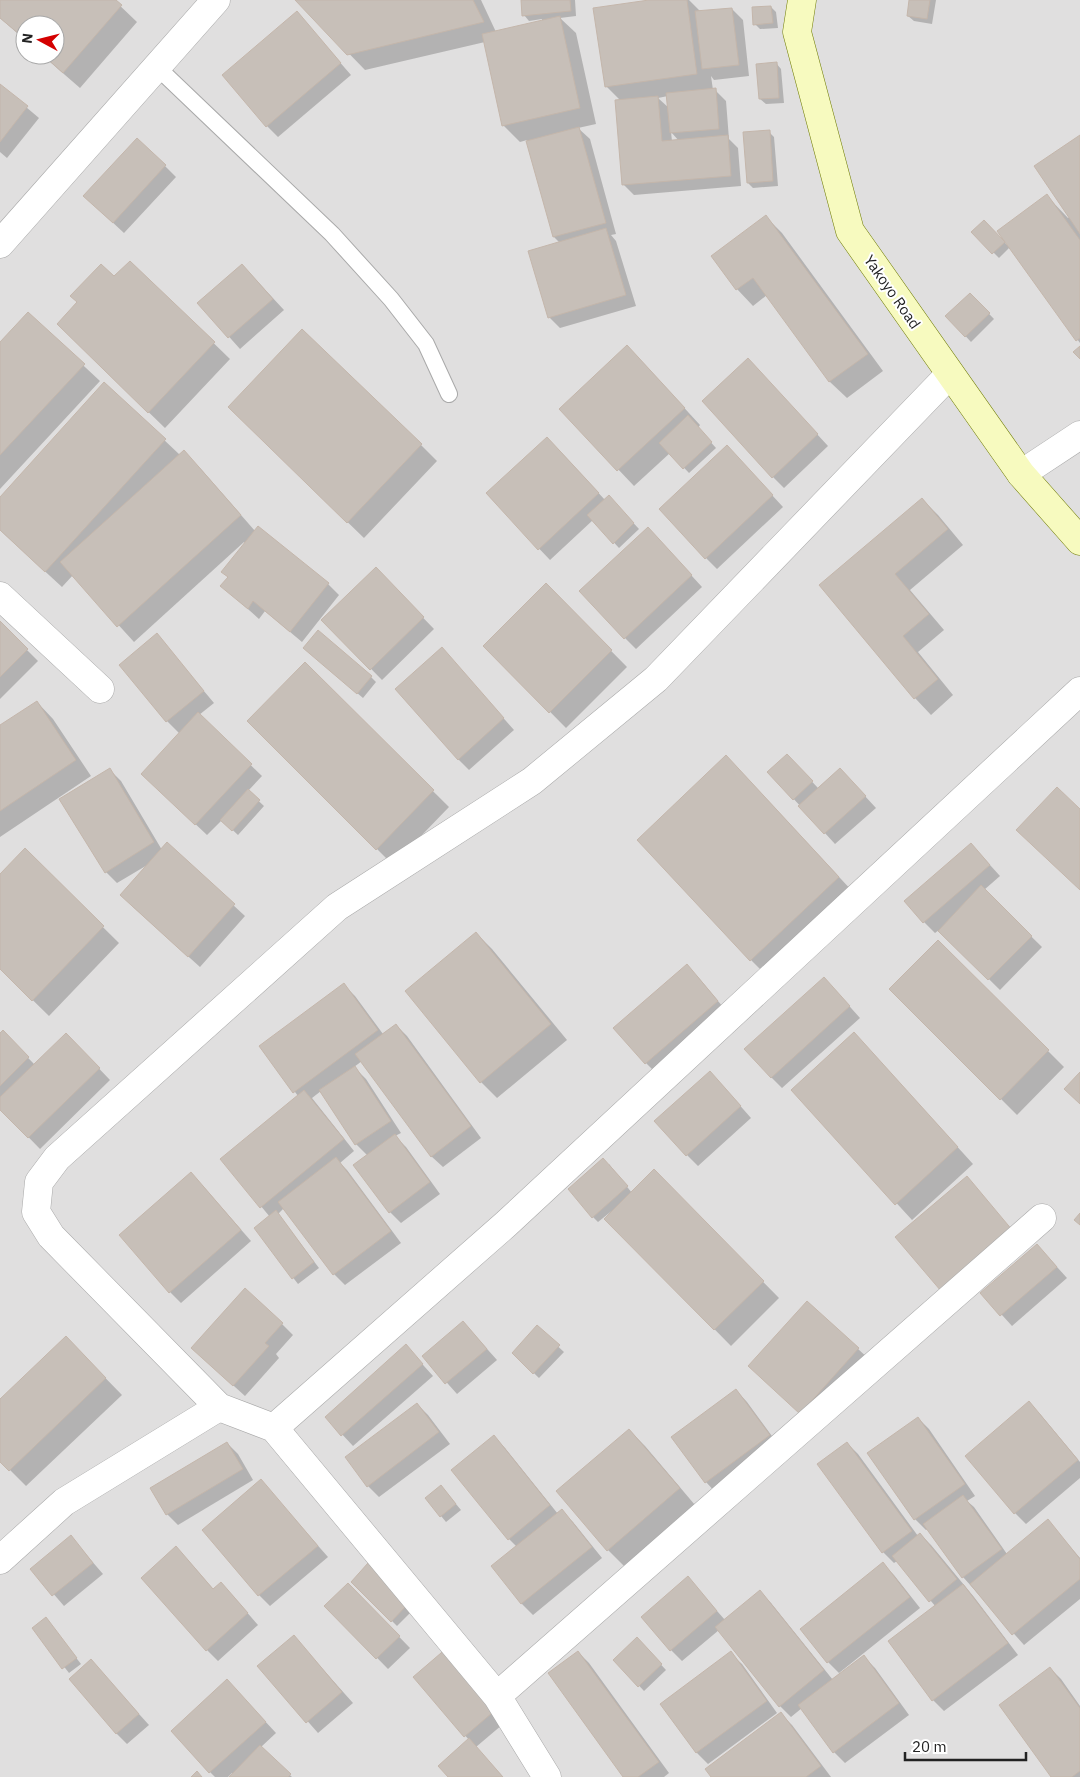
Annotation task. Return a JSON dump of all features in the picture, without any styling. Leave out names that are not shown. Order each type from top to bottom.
[{"type":"main road","name":"Yakoyo Road","points":[[802,0],[796,32],[850,231],[1021,474],[1080,541]]},
{"type":"street","points":[[0,244],[216,0]]},
{"type":"street","points":[[547,1777],[497,1696],[274,1428],[219,1407],[51,1236],[36,1212],[39,1182],[57,1158],[337,907],[532,781],[656,679],[950,374]]},
{"type":"street","points":[[1021,474],[1080,435]]},
{"type":"street","points":[[0,596],[100,689]]},
{"type":"street","points":[[274,1428],[506,1224],[1080,692]]},
{"type":"street","points":[[497,1696],[1042,1218]]},
{"type":"street","points":[[0,1560],[64,1502],[219,1407]]},
{"type":"lane","points":[[157,67],[332,234],[391,299],[426,344],[449,394]]},
{"type":"shaded area","points":[[0,0],[1080,0],[1080,1777],[0,1777]]},
{"type":"building","points":[[0,0],[116,0],[122,5],[63,73],[54,65],[65,65],[65,15],[15,15],[15,31],[0,18]]},
{"type":"building","points":[[295,0],[473,0],[484,22],[347,55]]},
{"type":"building","points":[[521,0],[570,0],[571,11],[522,16]]},
{"type":"building","points":[[649,0],[687,0],[697,74],[605,87],[593,8]]},
{"type":"building","points":[[909,0],[930,0],[927,19],[907,16]]},
{"type":"building","points":[[771,6],[773,23],[753,25],[752,7]]},
{"type":"building","points":[[732,8],[739,65],[702,69],[695,11]]},
{"type":"building","points":[[297,11],[341,63],[266,127],[222,75]]},
{"type":"building","points":[[560,16],[580,108],[502,126],[482,34]]},
{"type":"building","points":[[777,62],[779,98],[759,99],[756,64]]},
{"type":"building","points":[[0,84],[28,106],[0,142]]},
{"type":"building","points":[[716,88],[719,129],[670,133],[666,93]]},
{"type":"building","points":[[658,96],[662,141],[728,135],[731,176],[622,185],[615,100]]},
{"type":"building","points":[[579,127],[606,223],[553,237],[526,141]]},
{"type":"building","points":[[770,130],[773,181],[747,183],[743,132]]},
{"type":"building","points":[[1080,135],[1080,234],[1034,166]]},
{"type":"building","points":[[137,138],[166,165],[113,223],[83,196]]},
{"type":"building","points":[[1047,194],[1080,240],[1080,338],[1076,341],[997,231]]},
{"type":"building","points":[[766,215],[868,354],[829,382],[753,278],[736,290],[711,256]]},
{"type":"building","points":[[984,220],[1005,242],[992,254],[971,232]]},
{"type":"building","points":[[606,228],[626,295],[548,318],[528,251]]},
{"type":"building","points":[[130,261],[215,342],[148,413],[57,324],[77,302],[70,296],[101,264],[114,276]]},
{"type":"building","points":[[242,264],[273,299],[228,338],[197,303]]},
{"type":"building","points":[[970,293],[990,313],[965,337],[945,316]]},
{"type":"building","points":[[28,312],[85,364],[0,455],[0,342]]},
{"type":"building","points":[[302,329],[422,444],[347,523],[228,407]]},
{"type":"building","points":[[627,345],[685,408],[617,471],[559,409]]},
{"type":"building","points":[[1080,346],[1080,359],[1073,352]]},
{"type":"building","points":[[748,358],[818,434],[772,478],[702,401]]},
{"type":"building","points":[[104,382],[166,439],[45,572],[0,530],[0,497]]},
{"type":"building","points":[[688,415],[712,442],[683,469],[659,443]]},
{"type":"building","points":[[547,437],[599,493],[538,550],[486,493]]},
{"type":"building","points":[[727,445],[773,495],[705,559],[659,509]]},
{"type":"building","points":[[184,450],[241,515],[117,627],[60,562]]},
{"type":"building","points":[[609,495],[634,523],[613,544],[587,515]]},
{"type":"building","points":[[922,498],[948,529],[895,574],[929,614],[903,636],[938,679],[914,699],[819,585]]},
{"type":"building","points":[[258,526],[329,583],[290,632],[253,601],[248,609],[220,586],[228,577],[221,572]]},
{"type":"building","points":[[648,527],[692,575],[624,639],[579,591]]},
{"type":"building","points":[[376,567],[424,617],[370,670],[321,620]]},
{"type":"building","points":[[546,583],[612,650],[549,713],[483,646]]},
{"type":"building","points":[[0,621],[28,649],[0,677]]},
{"type":"building","points":[[318,630],[372,676],[357,694],[303,648]]},
{"type":"building","points":[[157,633],[204,691],[166,722],[119,665]]},
{"type":"building","points":[[442,647],[504,718],[458,760],[395,689]]},
{"type":"building","points":[[305,662],[434,790],[376,850],[247,721]]},
{"type":"building","points":[[37,701],[76,760],[0,811],[0,725]]},
{"type":"building","points":[[198,712],[252,764],[195,825],[141,774]]},
{"type":"building","points":[[787,754],[813,781],[793,800],[767,772]]},
{"type":"building","points":[[726,755],[839,877],[750,961],[637,840]]},
{"type":"building","points":[[110,768],[154,842],[105,873],[59,799]]},
{"type":"building","points":[[840,768],[866,796],[824,834],[798,806]]},
{"type":"building","points":[[1057,787],[1080,809],[1080,890],[1016,830]]},
{"type":"building","points":[[248,789],[260,800],[232,831],[220,820]]},
{"type":"building","points":[[167,842],[235,904],[188,957],[120,895]]},
{"type":"building","points":[[971,843],[990,865],[923,923],[904,901]]},
{"type":"building","points":[[25,848],[104,926],[32,1001],[0,969],[0,874]]},
{"type":"building","points":[[981,885],[1032,936],[988,980],[938,931]]},
{"type":"building","points":[[476,932],[551,1024],[480,1083],[405,991]]},
{"type":"building","points":[[938,940],[1049,1050],[1000,1100],[889,989]]},
{"type":"building","points":[[687,964],[718,1001],[645,1064],[613,1028]]},
{"type":"building","points":[[824,977],[850,1006],[771,1078],[744,1049]]},
{"type":"building","points":[[344,983],[378,1030],[293,1093],[259,1046]]},
{"type":"building","points":[[396,1024],[471,1126],[431,1157],[355,1054]]},
{"type":"building","points":[[3,1030],[29,1057],[0,1086],[0,1033]]},
{"type":"building","points":[[854,1032],[958,1147],[895,1205],[791,1090]]},
{"type":"building","points":[[66,1033],[100,1068],[28,1138],[0,1110],[0,1097]]},
{"type":"building","points":[[355,1066],[391,1121],[355,1145],[319,1090]]},
{"type":"building","points":[[710,1071],[741,1106],[686,1156],[654,1121]]},
{"type":"building","points":[[1080,1072],[1080,1104],[1064,1089]]},
{"type":"building","points":[[304,1090],[344,1139],[260,1208],[220,1159]]},
{"type":"building","points":[[395,1134],[430,1182],[389,1213],[353,1165]]},
{"type":"building","points":[[336,1157],[391,1231],[333,1275],[278,1202]]},
{"type":"building","points":[[603,1158],[628,1186],[592,1218],[568,1189]]},
{"type":"building","points":[[654,1169],[764,1281],[714,1330],[604,1219]]},
{"type":"building","points":[[191,1172],[241,1230],[169,1293],[119,1235]]},
{"type":"building","points":[[967,1176],[1013,1231],[941,1291],[895,1237]]},
{"type":"building","points":[[276,1210],[314,1262],[292,1279],[254,1228]]},
{"type":"building","points":[[1080,1213],[1080,1225],[1074,1220]]},
{"type":"building","points":[[1037,1244],[1057,1267],[1000,1316],[980,1293]]},
{"type":"building","points":[[245,1288],[283,1323],[265,1343],[269,1346],[233,1386],[191,1348]]},
{"type":"building","points":[[807,1301],[859,1348],[800,1414],[748,1366]]},
{"type":"building","points":[[463,1321],[487,1349],[445,1384],[422,1356]]},
{"type":"building","points":[[537,1325],[560,1345],[533,1374],[512,1353]]},
{"type":"building","points":[[66,1336],[106,1378],[9,1471],[0,1462],[0,1399]]},
{"type":"building","points":[[406,1344],[423,1364],[341,1436],[325,1417]]},
{"type":"building","points":[[736,1389],[770,1435],[705,1483],[671,1437]]},
{"type":"building","points":[[1029,1401],[1078,1460],[1014,1514],[965,1456]]},
{"type":"building","points":[[417,1403],[439,1432],[367,1487],[345,1457]]},
{"type":"building","points":[[918,1417],[965,1484],[914,1520],[867,1453]]},
{"type":"building","points":[[629,1429],[680,1488],[607,1551],[556,1491]]},
{"type":"building","points":[[494,1435],[550,1505],[508,1540],[451,1470]]},
{"type":"building","points":[[227,1442],[243,1469],[166,1515],[150,1488]]},
{"type":"building","points":[[847,1442],[912,1531],[882,1553],[817,1464]]},
{"type":"building","points":[[261,1479],[318,1546],[258,1596],[202,1530]]},
{"type":"building","points":[[441,1485],[456,1504],[440,1517],[425,1498]]},
{"type":"building","points":[[963,1495],[1002,1549],[962,1578],[923,1524]]},
{"type":"building","points":[[562,1509],[592,1547],[521,1604],[491,1566]]},
{"type":"building","points":[[1048,1519],[1080,1559],[1080,1579],[1012,1635],[970,1584]]},
{"type":"building","points":[[920,1533],[957,1579],[929,1602],[892,1556]]},
{"type":"building","points":[[71,1535],[93,1563],[52,1596],[30,1569]]},
{"type":"building","points":[[176,1546],[213,1589],[221,1582],[248,1613],[206,1651],[141,1578]]},
{"type":"building","points":[[883,1562],[910,1597],[827,1663],[800,1629]]},
{"type":"building","points":[[368,1563],[408,1604],[391,1622],[351,1582]]},
{"type":"building","points":[[688,1576],[717,1611],[670,1651],[641,1617]]},
{"type":"building","points":[[348,1583],[400,1636],[376,1659],[324,1606]]},
{"type":"building","points":[[963,1584],[1008,1643],[932,1701],[888,1641]]},
{"type":"building","points":[[760,1590],[824,1670],[779,1707],[715,1627]]},
{"type":"building","points":[[46,1617],[77,1658],[62,1669],[32,1628]]},
{"type":"building","points":[[294,1635],[342,1692],[306,1723],[257,1666]]},
{"type":"building","points":[[637,1637],[662,1664],[638,1687],[613,1660]]},
{"type":"building","points":[[448,1647],[499,1707],[464,1737],[413,1677]]},
{"type":"building","points":[[578,1651],[659,1762],[638,1777],[623,1777],[548,1673]]},
{"type":"building","points":[[731,1651],[767,1701],[696,1753],[660,1704]]},
{"type":"building","points":[[864,1655],[899,1703],[833,1753],[798,1705]]},
{"type":"building","points":[[91,1659],[139,1714],[116,1734],[69,1679]]},
{"type":"building","points":[[1050,1667],[1080,1708],[1080,1771],[1072,1777],[1051,1777],[999,1705]]},
{"type":"building","points":[[227,1679],[266,1722],[209,1773],[171,1731]]},
{"type":"building","points":[[781,1712],[821,1766],[806,1777],[711,1777],[705,1769]]},
{"type":"building","points":[[469,1738],[503,1777],[448,1777],[438,1766]]},
{"type":"building","points":[[260,1745],[291,1774],[288,1777],[229,1777]]},
{"type":"building","points":[[197,1771],[202,1777],[191,1777]]}]
